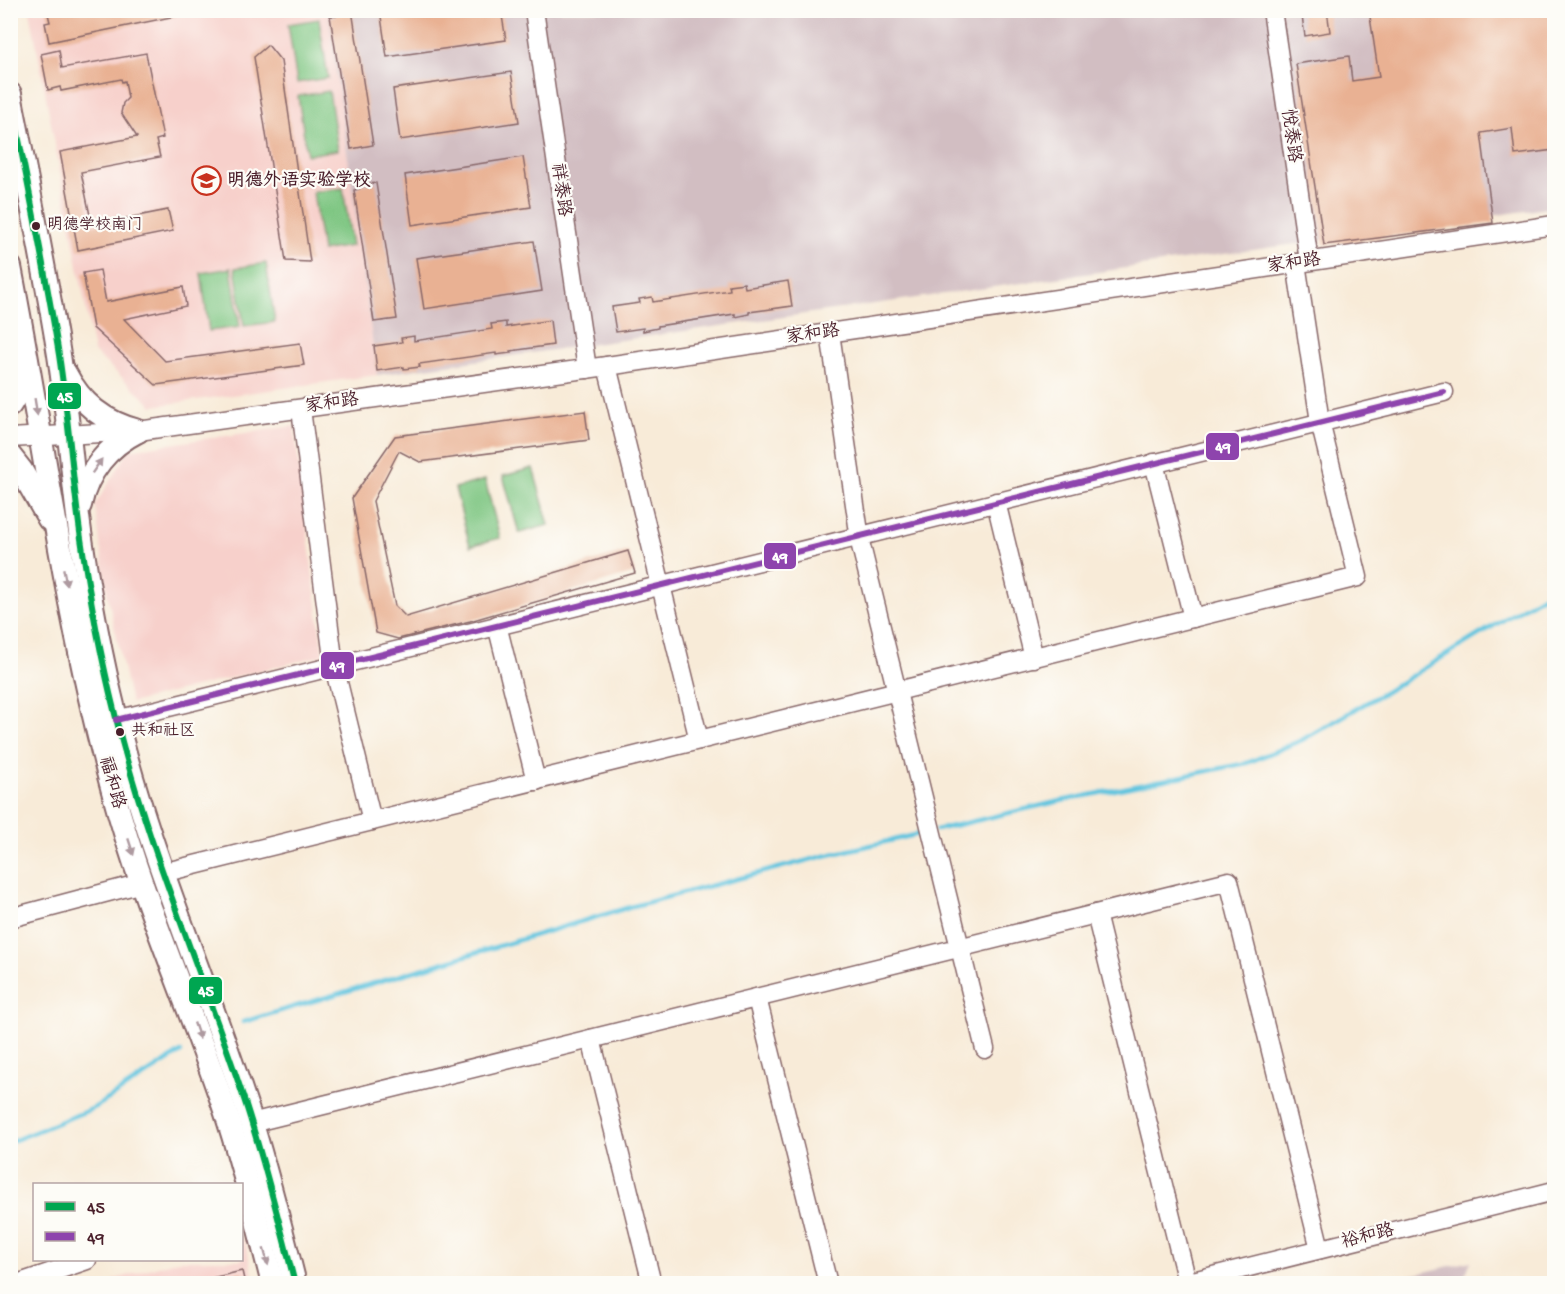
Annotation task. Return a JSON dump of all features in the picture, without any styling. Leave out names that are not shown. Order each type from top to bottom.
[{"type":"main road","name":"福和路","points":[[10,94],[59,354],[90,596],[116,720],[134,788],[152,878],[225,1111],[242,1183]]},
{"type":"main road","name":"福和路","points":[[10,267],[56,531],[95,722],[114,794],[152,878],[251,1123],[295,1284]]},
{"type":"main road","points":[[59,354],[63,370],[81,398],[107,420],[138,431]]},
{"type":"main road","points":[[10,405],[21,387],[28,360]]},
{"type":"main road","points":[[78,516],[86,486],[97,466],[112,448],[138,431]]},
{"type":"main road","points":[[10,456],[21,470],[56,531]]},
{"type":"main road","name":"福和路","points":[[243,1188],[273,1284]]},
{"type":"street","name":"祥泰路","points":[[534,10],[587,369]]},
{"type":"street","name":"悦泰路","points":[[1193,618],[1358,577],[1320,422],[1272,10]]},
{"type":"street","name":"家和路","points":[[10,438],[138,431],[301,409],[587,369],[1554,225]]},
{"type":"street","points":[[830,333],[859,536],[985,1049]]},
{"type":"street","points":[[607,366],[699,740]]},
{"type":"street","points":[[116,720],[1444,392]]},
{"type":"street","points":[[301,409],[334,666],[372,821]]},
{"type":"street","points":[[10,918],[152,878],[372,821],[1193,618],[1154,463]]},
{"type":"street","points":[[996,502],[1034,658]]},
{"type":"street","points":[[497,626],[536,781]]},
{"type":"street","points":[[251,1123],[1229,881],[1320,1249]]},
{"type":"street","points":[[1096,914],[1184,1283]]},
{"type":"street","points":[[757,998],[828,1284]]},
{"type":"street","points":[[591,1039],[652,1284]]},
{"type":"street","name":"裕和路","points":[[1184,1283],[1554,1191]]},
{"type":"street","points":[[17,1284],[84,1261]]},
{"type":"shaded area","name":"明德外语实验学校","points":[[30,11],[328,11],[377,375],[153,406],[94,352]]},
{"type":"shaded area","points":[[328,11],[1554,11],[1554,207],[377,375]]},
{"type":"shaded area","points":[[294,426],[323,655],[131,703],[107,593],[95,505],[129,450]]},
{"type":"shaded area","points":[[243,1238],[255,1283],[114,1284],[113,1280],[175,1261],[243,1261]]},
{"type":"shaded area","points":[[1471,1261],[1462,1283],[1378,1283]]},
{"type":"green space","points":[[319,19],[328,78],[297,83],[288,24]]},
{"type":"green space","points":[[329,91],[338,150],[307,155],[298,96]]},
{"type":"green space","points":[[343,188],[352,246],[322,251],[313,192]]},
{"type":"green space","points":[[266,263],[275,322],[244,326],[235,268]]},
{"type":"green space","points":[[231,268],[240,327],[209,331],[201,273]]},
{"type":"green space","points":[[533,468],[549,525],[519,533],[503,476]]},
{"type":"green space","points":[[485,480],[500,538],[470,546],[455,488]]},
{"type":"building","points":[[47,10],[175,10],[176,16],[49,42],[45,23],[50,22]]},
{"type":"building","points":[[352,10],[373,145],[351,149],[330,16],[336,16],[335,12]]},
{"type":"building","points":[[380,10],[501,10],[506,40],[387,57]]},
{"type":"building","points":[[1301,10],[1327,10],[1330,32],[1305,36]]},
{"type":"building","points":[[1369,10],[1554,10],[1554,150],[1515,155],[1512,128],[1481,133],[1493,223],[1324,245],[1296,64],[1349,56],[1352,81],[1379,77]]},
{"type":"building","points":[[268,45],[281,61],[310,262],[286,261],[254,57]]},
{"type":"building","points":[[59,50],[62,68],[146,53],[163,138],[156,140],[160,157],[81,172],[92,225],[168,210],[173,231],[78,250],[60,152],[137,137],[121,113],[123,103],[128,98],[125,81],[122,82],[121,79],[61,91],[60,87],[48,90],[41,54]]},
{"type":"building","points":[[511,72],[519,122],[400,140],[393,89]]},
{"type":"building","points":[[523,157],[531,207],[412,225],[405,175]]},
{"type":"building","points":[[376,183],[397,319],[374,322],[354,190],[359,189],[359,185]]},
{"type":"building","points":[[534,241],[542,291],[424,309],[416,258]]},
{"type":"building","points":[[100,270],[106,302],[183,287],[186,306],[124,319],[165,361],[300,343],[304,365],[156,385],[93,328],[83,273]]},
{"type":"building","points":[[788,281],[792,306],[749,312],[749,314],[735,317],[735,314],[658,326],[658,328],[643,331],[643,328],[616,332],[612,307],[640,303],[639,299],[652,297],[653,302],[730,290],[729,285],[744,283],[745,288]]},
{"type":"building","points":[[550,320],[553,345],[510,351],[511,353],[419,364],[420,367],[377,371],[374,346],[402,342],[401,338],[414,336],[414,341],[492,329],[491,324],[506,322],[506,327]]},
{"type":"building","points":[[585,411],[589,440],[420,462],[399,451],[373,501],[395,606],[406,617],[628,551],[635,573],[470,621],[398,639],[376,633],[352,498],[395,436]]},
{"type":"building","points":[[242,1271],[245,1284],[208,1284],[207,1279]]},
{"type":"waterway","points":[[936,830],[1056,802],[1247,763],[1302,740],[1554,589]]},
{"type":"waterway","points":[[243,1022],[630,907],[824,856],[928,832]]},
{"type":"waterway","points":[[10,1142],[94,1108],[181,1052]]},
{"type":"transit line","name":"45","points":[[10,94],[54,322],[80,532],[95,623],[110,691],[128,764],[159,862],[253,1127],[295,1284]]},
{"type":"transit line","name":"49","points":[[116,720],[1444,392]]},
{"type":"place","name":"明德外语实验学校","points":[[206,181]]},
{"type":"place","name":"明德学校南门","points":[[36,226]]},
{"type":"place","name":"共和社区","points":[[120,732]]}]
